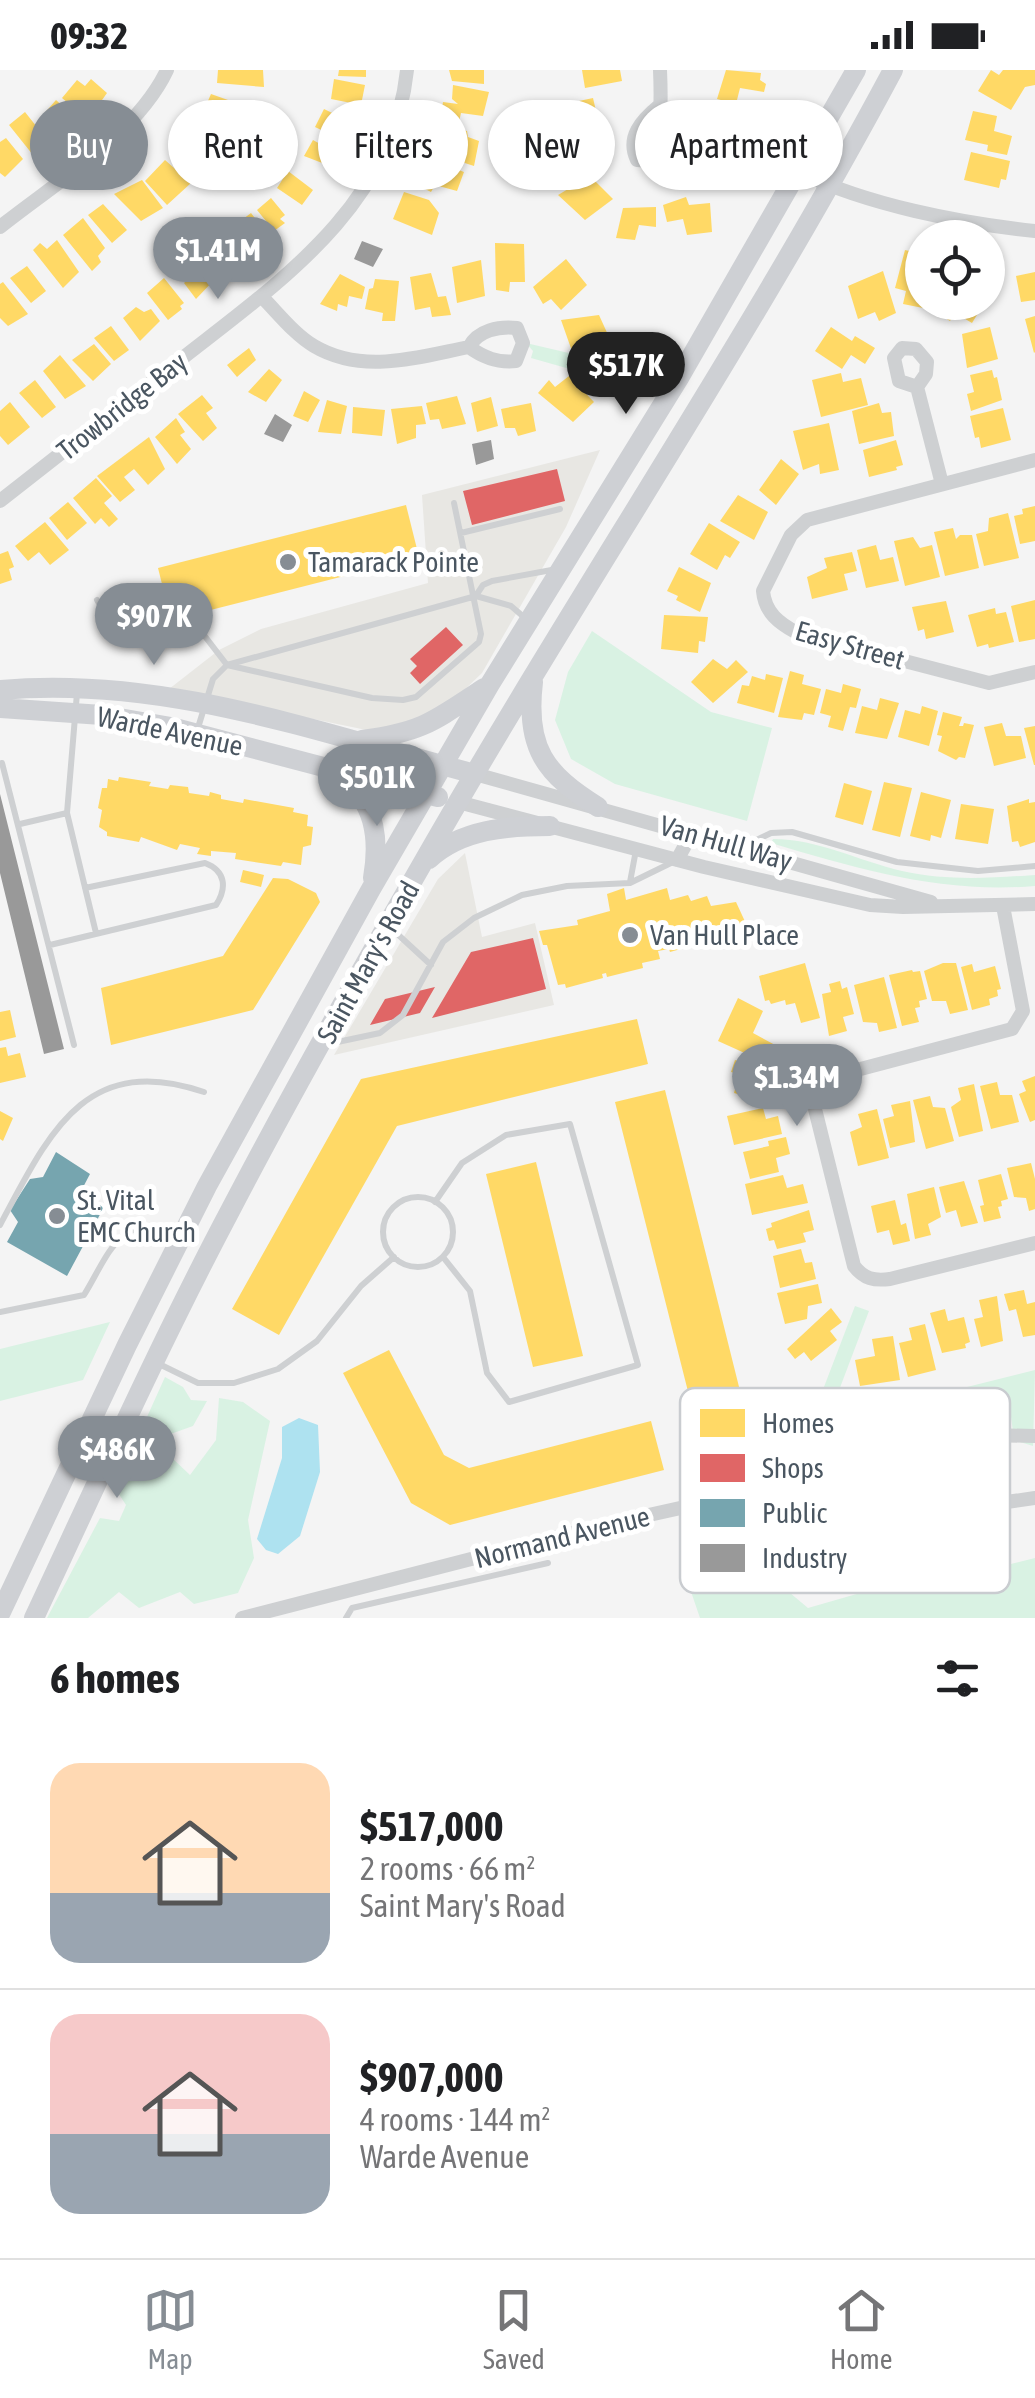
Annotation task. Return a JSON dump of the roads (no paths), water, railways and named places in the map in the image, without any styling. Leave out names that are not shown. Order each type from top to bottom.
[{"type":"main road","name":"Saint Mary's Road","points":[[839,100],[856,70]]},
{"type":"main road","name":"Saint Mary's Road","points":[[843,158],[893,70]]},
{"type":"main road","name":"Saint Mary's Road","points":[[0,1614],[180,1240],[371,888],[788,190]]},
{"type":"main road","name":"Saint Mary's Road","points":[[34,1618],[231,1208],[458,802],[684,432],[825,190]]},
{"type":"main road","points":[[534,673],[532,721],[545,763],[564,786],[598,807]]},
{"type":"main road","points":[[351,741],[418,730],[490,684]]},
{"type":"main road","name":"Warde Avenue","points":[[0,690],[78,687],[206,701],[475,774]]},
{"type":"main road","name":"Warde Avenue","points":[[0,708],[131,719],[458,802]]},
{"type":"main road","points":[[330,769],[355,787],[374,822],[378,849],[371,888]]},
{"type":"main road","points":[[420,868],[436,853],[479,833],[509,826],[550,826]]},
{"type":"street","points":[[0,226],[114,136],[151,98],[167,70]]},
{"type":"street","name":"Trowbridge Bay","points":[[0,501],[262,297],[326,238],[370,177],[394,130],[407,70]]},
{"type":"street","points":[[659,100],[660,70]]},
{"type":"street","points":[[843,189],[976,224],[1035,231]]},
{"type":"street","points":[[262,297],[313,346],[346,359],[388,362],[470,347]]},
{"type":"street","points":[[916,387],[942,484]]},
{"type":"street","name":"Easy Street","points":[[1035,460],[816,516],[800,524],[767,580],[764,601],[780,624],[797,633],[943,672],[988,683],[1035,672]]},
{"type":"street","name":"Warde Avenue","points":[[475,774],[500,781]]},
{"type":"street","name":"Van Hull Way","points":[[500,781],[952,907]]},
{"type":"street","name":"Warde Avenue","points":[[458,802],[511,816]]},
{"type":"street","name":"Van Hull Way","points":[[511,816],[636,850],[870,904],[1035,904]]},
{"type":"street","points":[[677,860],[692,834]]},
{"type":"street","points":[[1003,906],[1023,1011],[1012,1030],[834,1076],[818,1088],[814,1105],[854,1266],[868,1280],[890,1279],[1035,1243]]},
{"type":"street","name":"Normand Avenue","points":[[1010,1436],[1035,1436]]},
{"type":"street","points":[[1010,1502],[1035,1498]]},
{"type":"street","name":"Normand Avenue","points":[[242,1618],[680,1507]]},
{"type":"lane","points":[[97,600],[106,613],[186,628],[197,626],[227,665],[372,698],[416,697],[479,642],[481,634],[454,503]]},
{"type":"lane","points":[[461,532],[560,509]]},
{"type":"lane","points":[[476,596],[483,585],[492,582],[564,568]]},
{"type":"lane","points":[[196,733],[213,679],[227,665],[476,596],[511,606],[530,622]]},
{"type":"lane","points":[[78,687],[66,813],[96,933]]},
{"type":"lane","points":[[2,763],[74,1046]]},
{"type":"lane","points":[[20,824],[66,813]]},
{"type":"lane","points":[[742,847],[771,832],[792,832],[897,862],[978,871],[1035,866]]},
{"type":"lane","points":[[630,884],[636,850]]},
{"type":"lane","points":[[322,1045],[380,1033],[403,1015],[443,942],[455,930],[522,895],[568,886],[630,884],[677,860]]},
{"type":"lane","points":[[50,945],[216,906],[223,894],[223,878],[216,867],[206,863],[86,888]]},
{"type":"lane","points":[[371,956],[394,929],[431,965]]},
{"type":"lane","points":[[0,1225],[33,1164],[67,1114],[108,1086],[173,1081],[204,1092]]},
{"type":"lane","points":[[435,1202],[462,1163],[506,1135],[570,1124],[638,1364],[509,1402],[487,1374],[470,1291],[443,1257]]},
{"type":"lane","points":[[414,1198],[435,1202],[444,1209],[453,1230],[452,1242],[443,1257],[427,1266],[415,1267],[394,1258],[384,1238],[387,1216],[394,1207],[414,1198]]},
{"type":"lane","points":[[0,1312],[84,1295],[122,1234],[142,1227],[161,1230],[180,1240]]},
{"type":"lane","points":[[154,1362],[198,1383],[234,1383],[278,1368],[317,1341],[361,1286],[394,1258]]},
{"type":"lane","points":[[346,1618],[352,1608],[548,1563]]},
{"type":"water","points":[[299,1418],[318,1425],[320,1472],[300,1536],[278,1554],[266,1550],[257,1539],[282,1458],[282,1427]]},
{"type":"place","name":"Tamarack Pointe","points":[[288,562]]},
{"type":"place","name":"Van Hull Place","points":[[630,935]]},
{"type":"place","name":"St. Vital EMC Church","points":[[57,1216]]}]
